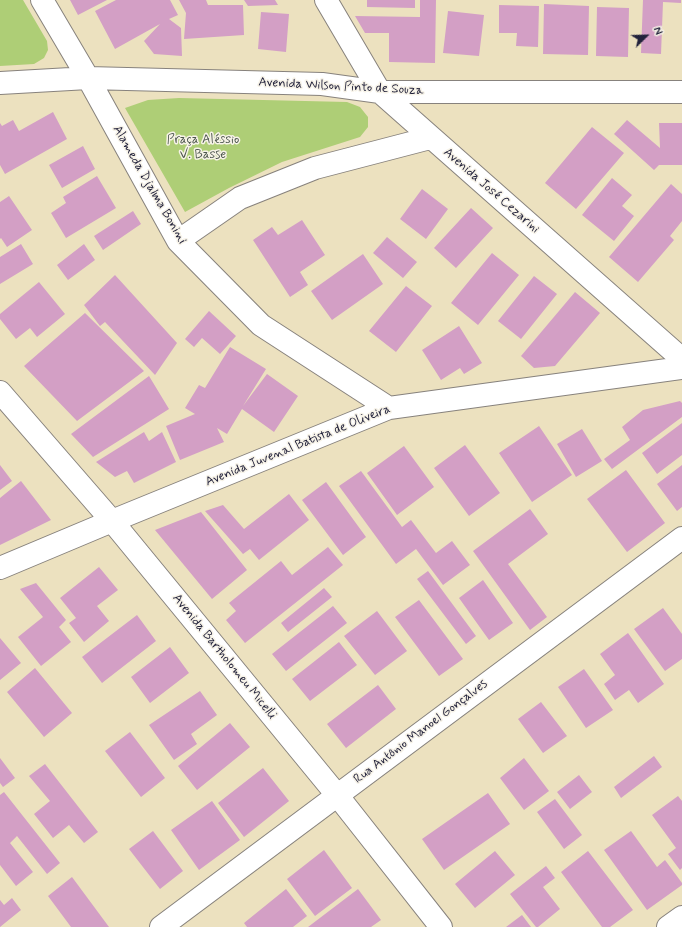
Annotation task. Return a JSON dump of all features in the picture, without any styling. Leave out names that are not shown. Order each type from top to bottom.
[{"type":"street","name":"Alameda Djalma Bonini","points":[[42,0],[88,78],[178,241],[261,325],[389,408]]},
{"type":"street","name":"Avenida José Cezarini","points":[[326,0],[380,92],[430,138],[682,359]]},
{"type":"street","name":"Avenida Wilson Pinto de Souza","points":[[0,83],[88,78],[322,84],[380,92],[682,92]]},
{"type":"street","points":[[178,241],[240,198],[315,168],[430,138]]},
{"type":"street","name":"Avenida Juvenal Batista de Oliveira","points":[[0,568],[389,408],[682,368]]},
{"type":"street","name":"Avenida Bartholomeu Micelli","points":[[0,392],[112,521],[337,795],[441,927]]},
{"type":"street","name":"Rua Antônio Manoel Gonçalves","points":[[161,927],[682,538]]},
{"type":"street","points":[[668,927],[682,917]]},
{"type":"green space","points":[[0,0],[23,0],[47,41],[48,50],[44,58],[34,64],[0,66]]},
{"type":"green space","name":"Praça Aléssio V. Basse","points":[[179,98],[347,102],[360,107],[368,117],[368,127],[360,137],[282,162],[185,212],[125,108],[148,100]]},
{"type":"building","points":[[70,0],[107,0],[78,15]]},
{"type":"building","points":[[116,0],[170,0],[178,15],[169,19],[181,28],[182,56],[154,54],[144,41],[160,24],[115,49],[95,11]]},
{"type":"building","points":[[179,0],[206,0],[208,5],[243,5],[244,35],[184,39],[186,13]]},
{"type":"building","points":[[244,0],[275,0],[278,5],[248,6]]},
{"type":"building","points":[[367,0],[415,0],[415,8],[367,7]]},
{"type":"building","points":[[420,0],[436,0],[435,63],[389,62],[389,33],[365,33],[355,16],[420,17]]},
{"type":"building","points":[[643,0],[681,0],[681,3],[663,2],[661,54],[641,53]]},
{"type":"building","points":[[544,4],[589,6],[588,55],[543,54]]},
{"type":"building","points":[[499,5],[539,6],[538,47],[516,46],[517,33],[499,33]]},
{"type":"building","points":[[597,7],[629,8],[628,57],[596,56]]},
{"type":"building","points":[[448,11],[484,15],[479,56],[443,53]]},
{"type":"building","points":[[261,12],[289,14],[286,52],[258,49]]},
{"type":"building","points":[[53,112],[67,139],[5,174],[0,165],[0,123],[2,126],[13,120],[19,131]]},
{"type":"building","points":[[627,120],[660,148],[659,123],[682,123],[682,165],[659,165],[654,170],[614,134]]},
{"type":"building","points":[[592,127],[624,153],[576,209],[545,183]]},
{"type":"building","points":[[83,146],[95,169],[62,188],[49,165]]},
{"type":"building","points":[[97,176],[116,208],[66,238],[51,213],[66,203],[63,197]]},
{"type":"building","points":[[612,178],[632,195],[622,206],[634,216],[614,241],[582,215]]},
{"type":"building","points":[[671,184],[682,194],[682,221],[670,236],[674,240],[638,282],[609,257]]},
{"type":"building","points":[[422,189],[448,209],[426,239],[400,219]]},
{"type":"building","points":[[9,196],[32,230],[7,247],[1,238],[0,239],[0,202]]},
{"type":"building","points":[[471,208],[493,228],[456,268],[434,248]]},
{"type":"building","points":[[133,211],[141,224],[103,250],[94,236]]},
{"type":"building","points":[[302,220],[325,255],[300,272],[308,285],[290,297],[253,240],[272,227],[278,235]]},
{"type":"building","points":[[387,237],[417,262],[403,278],[373,253]]},
{"type":"building","points":[[21,244],[33,264],[0,284],[0,257]]},
{"type":"building","points":[[84,244],[95,260],[68,280],[57,265]]},
{"type":"building","points":[[492,253],[519,275],[478,325],[451,303]]},
{"type":"building","points":[[363,254],[383,284],[332,320],[311,291]]},
{"type":"building","points":[[115,275],[177,343],[155,375],[105,322],[100,326],[84,305]]},
{"type":"building","points":[[534,276],[557,294],[521,339],[498,321]]},
{"type":"building","points":[[39,282],[65,314],[37,337],[30,328],[16,339],[0,319],[0,314]]},
{"type":"building","points":[[406,286],[432,306],[396,352],[369,331]]},
{"type":"building","points":[[575,292],[600,313],[555,366],[534,368],[521,356]]},
{"type":"building","points":[[209,311],[236,336],[220,354],[202,338],[194,347],[185,339]]},
{"type":"building","points":[[85,313],[144,371],[77,421],[24,366]]},
{"type":"building","points":[[459,326],[482,363],[464,374],[460,368],[441,380],[422,350]]},
{"type":"building","points":[[230,347],[266,369],[243,406],[267,374],[298,396],[274,432],[242,409],[227,434],[217,428],[224,442],[180,460],[166,426],[195,414],[185,408],[199,385],[205,388]]},
{"type":"building","points":[[149,376],[169,409],[93,457],[71,434]]},
{"type":"building","points":[[680,401],[682,403],[682,417],[612,469],[604,459],[630,440],[622,427],[643,410]]},
{"type":"building","points":[[682,423],[682,455],[657,474],[642,453]]},
{"type":"building","points":[[539,426],[572,475],[532,502],[499,453]]},
{"type":"building","points":[[582,429],[602,461],[576,477],[557,444]]},
{"type":"building","points":[[144,432],[149,441],[162,432],[176,462],[134,483],[127,471],[115,477],[96,462]]},
{"type":"building","points":[[465,445],[500,493],[469,516],[434,468]]},
{"type":"building","points":[[404,446],[434,487],[397,515],[367,473]]},
{"type":"building","points":[[0,465],[12,481],[0,490]]},
{"type":"building","points":[[682,465],[682,507],[677,511],[657,484]]},
{"type":"building","points":[[626,470],[665,523],[627,552],[587,499]]},
{"type":"building","points":[[361,471],[402,527],[411,520],[436,553],[452,541],[470,565],[443,585],[416,549],[396,564],[339,486]]},
{"type":"building","points":[[21,481],[51,520],[0,545],[0,498]]},
{"type":"building","points":[[326,482],[366,537],[343,555],[302,500]]},
{"type":"building","points":[[289,494],[309,520],[259,560],[250,549],[243,554],[205,511],[223,505],[244,529]]},
{"type":"building","points":[[530,509],[548,534],[508,564],[547,617],[530,630],[473,551]]},
{"type":"building","points":[[201,512],[247,570],[212,599],[155,530]]},
{"type":"building","points":[[328,547],[343,565],[245,643],[226,620],[236,611],[229,603],[281,561],[292,575]]},
{"type":"building","points":[[99,567],[118,590],[97,606],[109,621],[84,642],[69,623],[76,618],[60,598]]},
{"type":"building","points":[[428,571],[476,636],[466,644],[417,579]]},
{"type":"building","points":[[483,580],[513,623],[489,640],[459,598]]},
{"type":"building","points":[[36,583],[66,620],[59,627],[71,642],[41,666],[18,637],[43,617],[20,589]]},
{"type":"building","points":[[324,588],[332,597],[288,632],[281,623]]},
{"type":"building","points":[[419,600],[463,659],[439,676],[395,617]]},
{"type":"building","points":[[333,606],[347,623],[286,671],[272,654]]},
{"type":"building","points":[[663,608],[682,634],[682,659],[665,671],[634,629]]},
{"type":"building","points":[[377,611],[407,651],[375,675],[344,636]]},
{"type":"building","points":[[137,615],[156,641],[102,683],[82,657]]},
{"type":"building","points":[[628,633],[664,684],[638,703],[629,690],[615,700],[604,684],[615,675],[600,654]]},
{"type":"building","points":[[0,638],[21,663],[0,680]]},
{"type":"building","points":[[339,642],[357,665],[310,701],[292,679]]},
{"type":"building","points":[[170,647],[189,673],[150,703],[131,677]]},
{"type":"building","points":[[35,668],[72,713],[44,737],[7,692]]},
{"type":"building","points":[[584,669],[613,710],[586,728],[558,687]]},
{"type":"building","points":[[378,685],[396,709],[346,748],[327,724]]},
{"type":"building","points":[[200,691],[217,715],[191,734],[197,744],[174,760],[149,725]]},
{"type":"building","points":[[541,702],[567,736],[543,753],[518,719]]},
{"type":"building","points":[[230,723],[250,747],[197,790],[178,766]]},
{"type":"building","points":[[130,732],[165,778],[141,797],[105,751]]},
{"type":"building","points":[[654,756],[662,767],[621,798],[614,787]]},
{"type":"building","points":[[0,758],[15,778],[3,787],[0,783]]},
{"type":"building","points":[[524,758],[549,791],[524,810],[500,778]]},
{"type":"building","points":[[45,764],[98,832],[84,843],[69,825],[53,838],[34,814],[50,801],[29,776]]},
{"type":"building","points":[[263,768],[289,801],[244,837],[218,803]]},
{"type":"building","points":[[579,775],[592,792],[570,809],[557,792]]},
{"type":"building","points":[[4,792],[60,863],[47,874],[17,836],[10,843],[33,872],[16,886],[0,865],[0,795]]},
{"type":"building","points":[[488,793],[510,824],[444,870],[422,839]]},
{"type":"building","points":[[678,796],[682,801],[682,868],[680,870],[668,854],[676,848],[652,815]]},
{"type":"building","points":[[555,799],[582,835],[564,849],[537,812]]},
{"type":"building","points":[[212,801],[240,840],[199,870],[171,830]]},
{"type":"building","points":[[153,831],[183,871],[160,889],[129,849]]},
{"type":"building","points":[[631,831],[657,867],[665,860],[682,883],[682,885],[647,910],[604,850]]},
{"type":"building","points":[[324,850],[352,888],[315,916],[287,879]]},
{"type":"building","points":[[495,851],[515,875],[475,908],[455,884]]},
{"type":"building","points":[[588,851],[633,910],[610,927],[602,927],[561,872]]},
{"type":"building","points":[[546,866],[555,878],[543,887],[560,909],[536,927],[510,894]]},
{"type":"building","points":[[72,877],[109,927],[71,927],[48,896]]},
{"type":"building","points":[[286,889],[307,916],[293,927],[247,927],[244,923]]},
{"type":"building","points":[[358,889],[381,920],[371,927],[308,927]]},
{"type":"building","points":[[12,898],[21,910],[0,927],[0,900],[4,905]]},
{"type":"building","points":[[522,915],[531,927],[506,927]]}]
